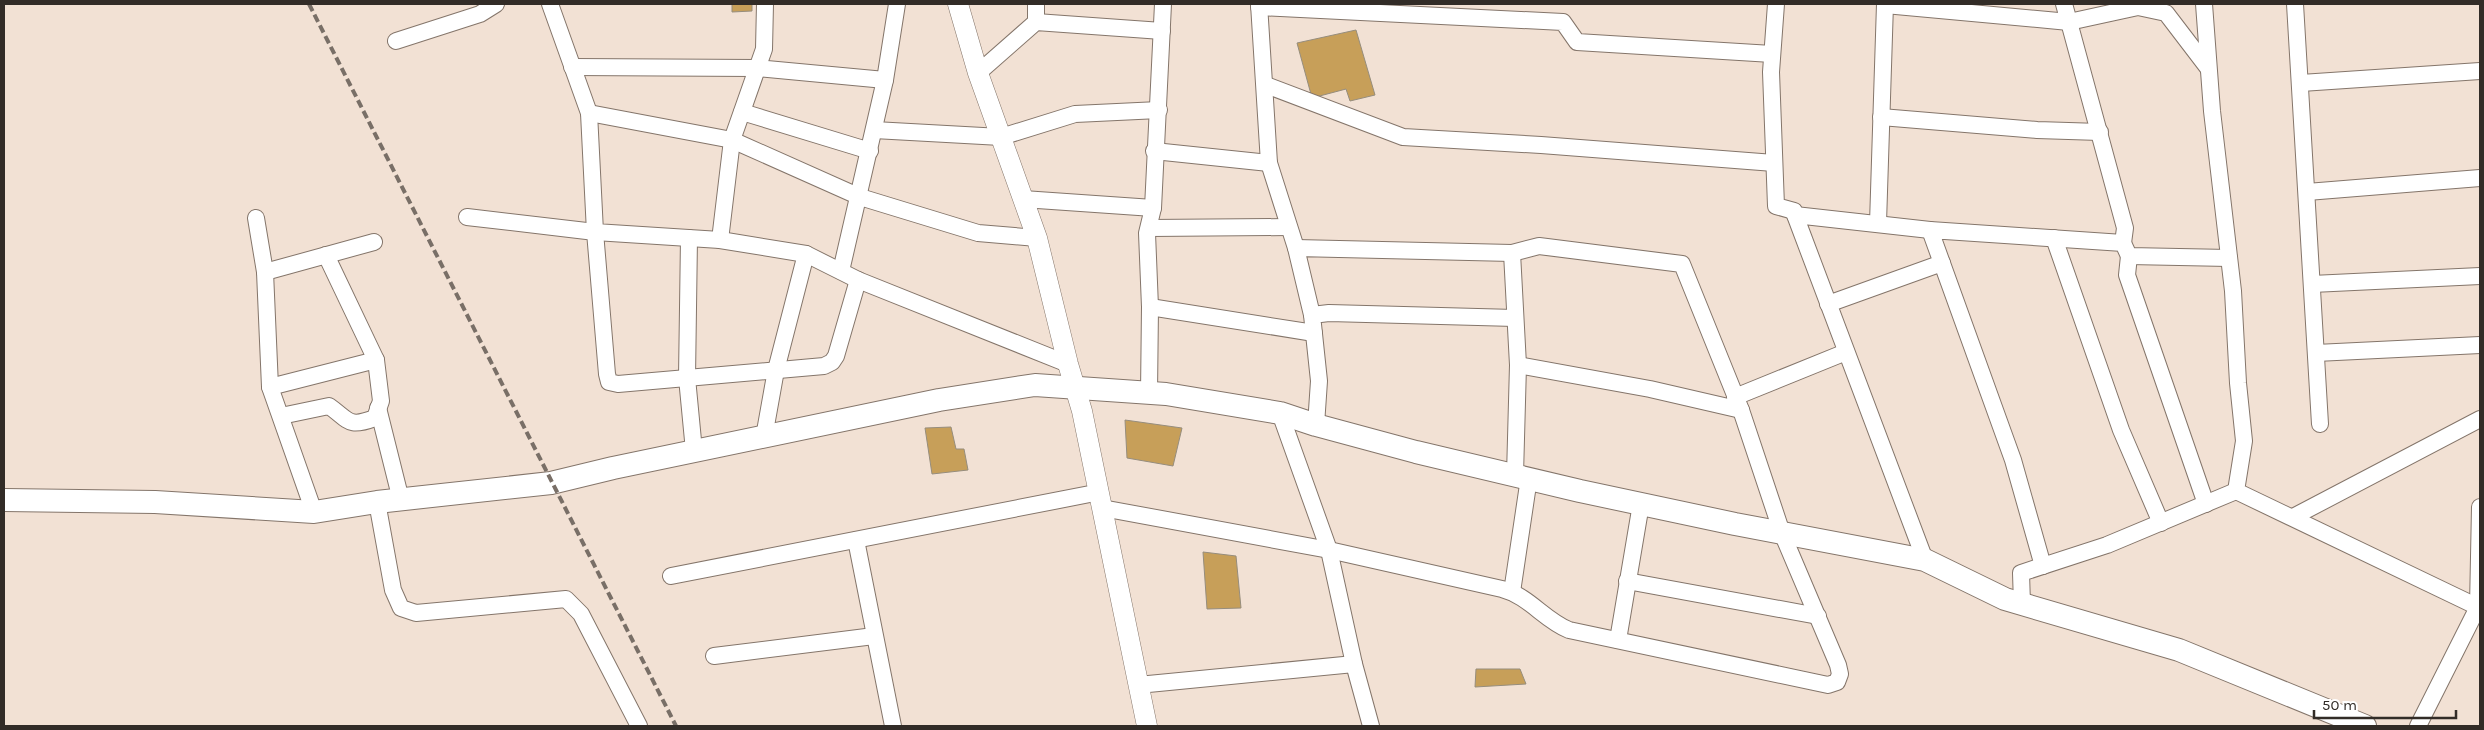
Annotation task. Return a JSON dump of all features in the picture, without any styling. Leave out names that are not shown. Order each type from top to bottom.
[{"type":"main road","points":[[4,500],[155,502],[314,512],[377,502],[551,483],[939,400],[1035,385],[1149,393],[1280,413],[1316,425],[1522,477],[1641,504],[1925,560],[2022,604],[2179,650],[2365,726]]},
{"type":"street","points":[[396,41],[480,14],[496,4]]},
{"type":"street","points":[[550,4],[589,114],[595,232],[609,382],[618,384],[824,366],[832,362],[858,280]]},
{"type":"street","points":[[720,240],[732,140],[764,49],[765,4]]},
{"type":"street","points":[[841,271],[860,197],[885,80],[897,4]]},
{"type":"street","points":[[958,4],[978,73],[1037,238],[1068,364],[1076,388],[1147,726]]},
{"type":"street","points":[[1036,4],[1036,22]]},
{"type":"street","points":[[1149,393],[1150,307],[1148,228],[1153,208],[1154,151],[1159,110],[1163,4]]},
{"type":"street","points":[[1776,4],[1772,54],[1776,206],[1794,211],[1796,215],[1925,560]]},
{"type":"street","points":[[2064,4],[2126,228],[2127,275],[2206,504]]},
{"type":"street","points":[[2204,4],[2208,68],[2229,258],[2244,441],[2236,491]]},
{"type":"street","points":[[2295,4],[2320,424]]},
{"type":"street","points":[[1878,223],[1885,5],[2069,22],[2138,7],[2166,13],[2208,68]]},
{"type":"street","points":[[1316,425],[1319,381],[1312,316],[1296,248],[1269,164],[1266,86],[1259,6],[1563,22],[1577,42],[1772,54]]},
{"type":"street","points":[[978,73],[1036,22],[1162,31]]},
{"type":"street","points":[[572,67],[756,68],[885,80]]},
{"type":"street","points":[[2301,83],[2480,71]]},
{"type":"street","points":[[1266,86],[1403,137],[1502,142],[1774,163]]},
{"type":"street","points":[[874,130],[1001,137],[1075,114],[1159,110]]},
{"type":"street","points":[[742,112],[870,151]]},
{"type":"street","points":[[589,114],[732,140],[860,197],[978,233],[1037,238]]},
{"type":"street","points":[[1881,117],[2037,130],[2100,132]]},
{"type":"street","points":[[1154,151],[1269,164]]},
{"type":"street","points":[[2307,192],[2480,178]]},
{"type":"street","points":[[1024,199],[1153,208]]},
{"type":"street","points":[[1796,215],[1930,230],[2054,238],[2126,249],[2229,258]]},
{"type":"street","points":[[468,217],[595,232],[720,240],[806,254],[858,280],[1068,364]]},
{"type":"street","points":[[256,218],[265,272],[270,387],[314,512]]},
{"type":"street","points":[[1148,228],[1288,227]]},
{"type":"street","points":[[1930,230],[2013,460],[2043,566]]},
{"type":"street","points":[[688,238],[687,378],[694,451]]},
{"type":"street","points":[[2054,238],[2121,430],[2161,523]]},
{"type":"street","points":[[265,272],[374,242]]},
{"type":"street","points":[[671,576],[856,540],[1101,500],[1512,592],[1560,627],[1828,685],[1837,682],[1840,674],[1818,616],[1782,533],[1738,403],[1682,264],[1539,246],[1512,253],[1296,248]]},
{"type":"street","points":[[1512,253],[1522,477],[1512,592]]},
{"type":"street","points":[[764,437],[776,370],[806,254]]},
{"type":"street","points":[[280,416],[329,406],[353,424],[375,418],[378,408],[381,397],[376,360],[326,255]]},
{"type":"street","points":[[1828,304],[1942,264]]},
{"type":"street","points":[[2312,284],[2480,276]]},
{"type":"street","points":[[1150,307],[1314,334]]},
{"type":"street","points":[[1312,316],[1329,313],[1516,318]]},
{"type":"street","points":[[2316,353],[2480,345]]},
{"type":"street","points":[[1518,365],[1738,403],[1846,352]]},
{"type":"street","points":[[270,387],[376,360]]},
{"type":"street","points":[[378,408],[401,500]]},
{"type":"street","points":[[1280,413],[1329,550],[1354,664],[1371,726]]},
{"type":"street","points":[[2293,518],[2480,419]]},
{"type":"street","points":[[2022,604],[2021,573],[2107,546],[2236,491],[2478,607]]},
{"type":"street","points":[[377,502],[393,590],[401,608],[416,613],[566,599],[581,614],[639,726]]},
{"type":"street","points":[[1618,640],[1641,504]]},
{"type":"street","points":[[2418,726],[2478,607],[2480,507]]},
{"type":"street","points":[[856,540],[892,726]]},
{"type":"street","points":[[1627,581],[1818,616]]},
{"type":"street","points":[[714,656],[874,636]]},
{"type":"street","points":[[1138,685],[1354,664]]},
{"type":"building","points":[[732,4],[752,4],[752,11],[732,12]]},
{"type":"building","points":[[1356,30],[1375,95],[1350,101],[1346,89],[1312,98],[1297,43]]},
{"type":"building","points":[[1125,420],[1182,428],[1173,466],[1127,458]]},
{"type":"building","points":[[951,427],[956,449],[964,449],[968,470],[932,474],[925,428]]},
{"type":"building","points":[[1203,552],[1236,556],[1241,608],[1207,609]]},
{"type":"building","points":[[1476,669],[1520,669],[1526,684],[1475,687]]},
{"type":"railway","points":[[309,4],[676,726]]}]
